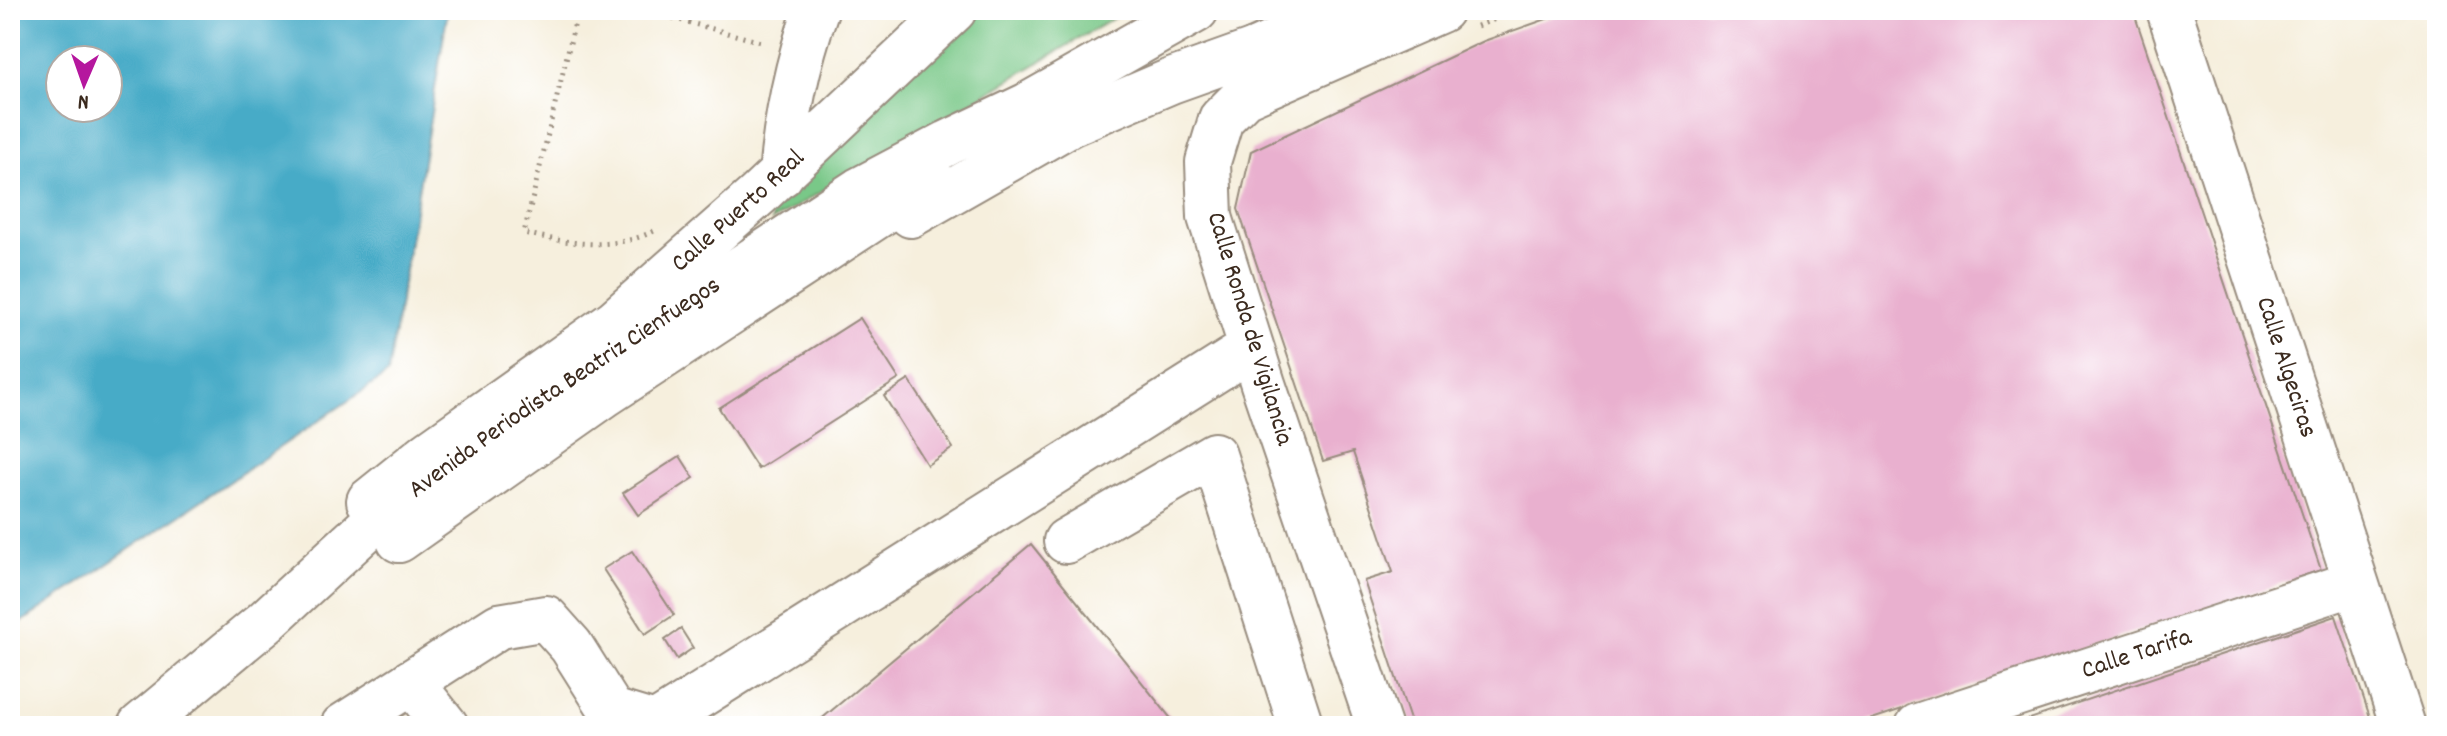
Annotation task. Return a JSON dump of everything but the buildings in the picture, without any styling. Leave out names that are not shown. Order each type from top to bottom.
[{"type":"main road","points":[[781,175],[785,127],[801,51],[816,10]]},
{"type":"main road","name":"Calle Puerto Real","points":[[265,622],[298,565],[352,515],[430,452],[615,321],[781,175],[954,10]]},
{"type":"main road","name":"Avenida Periodista Beatriz Cienfuegos","points":[[140,726],[265,622],[377,519],[514,418],[859,190],[1028,105],[1196,10]]},
{"type":"main road","points":[[606,394],[684,362],[922,207],[1070,124],[1171,81],[1255,51],[1345,10]]},
{"type":"main road","name":"Calle Algeciras","points":[[2169,10],[2403,726]]},
{"type":"main road","name":"Calle Ronda de Vigilancia","points":[[1379,726],[1210,217],[1208,162],[1221,119],[1244,96],[1454,20]]},
{"type":"main road","name":"Avenida Periodista Beatriz Cienfuegos","points":[[187,726],[246,678],[339,590],[412,529],[606,394],[946,171],[1028,105]]},
{"type":"main road","points":[[343,726],[499,626],[546,618],[571,646],[612,711],[655,724],[1251,348]]},
{"type":"main road","points":[[1066,541],[1214,455],[1301,726]]},
{"type":"main road","name":"Calle Tarifa","points":[[1918,726],[2355,583]]},
{"type":"main road","points":[[411,682],[446,726]]},
{"type":"path","points":[[578,10],[524,233],[575,244],[634,241],[658,229]]},
{"type":"path","points":[[642,10],[801,51]]},
{"type":"path","points":[[1454,20],[1519,10]]},
{"type":"green space","points":[[979,10],[1127,10],[772,221],[773,207],[942,37]]},
{"type":"water","points":[[10,10],[448,10],[388,374],[10,630]]}]
